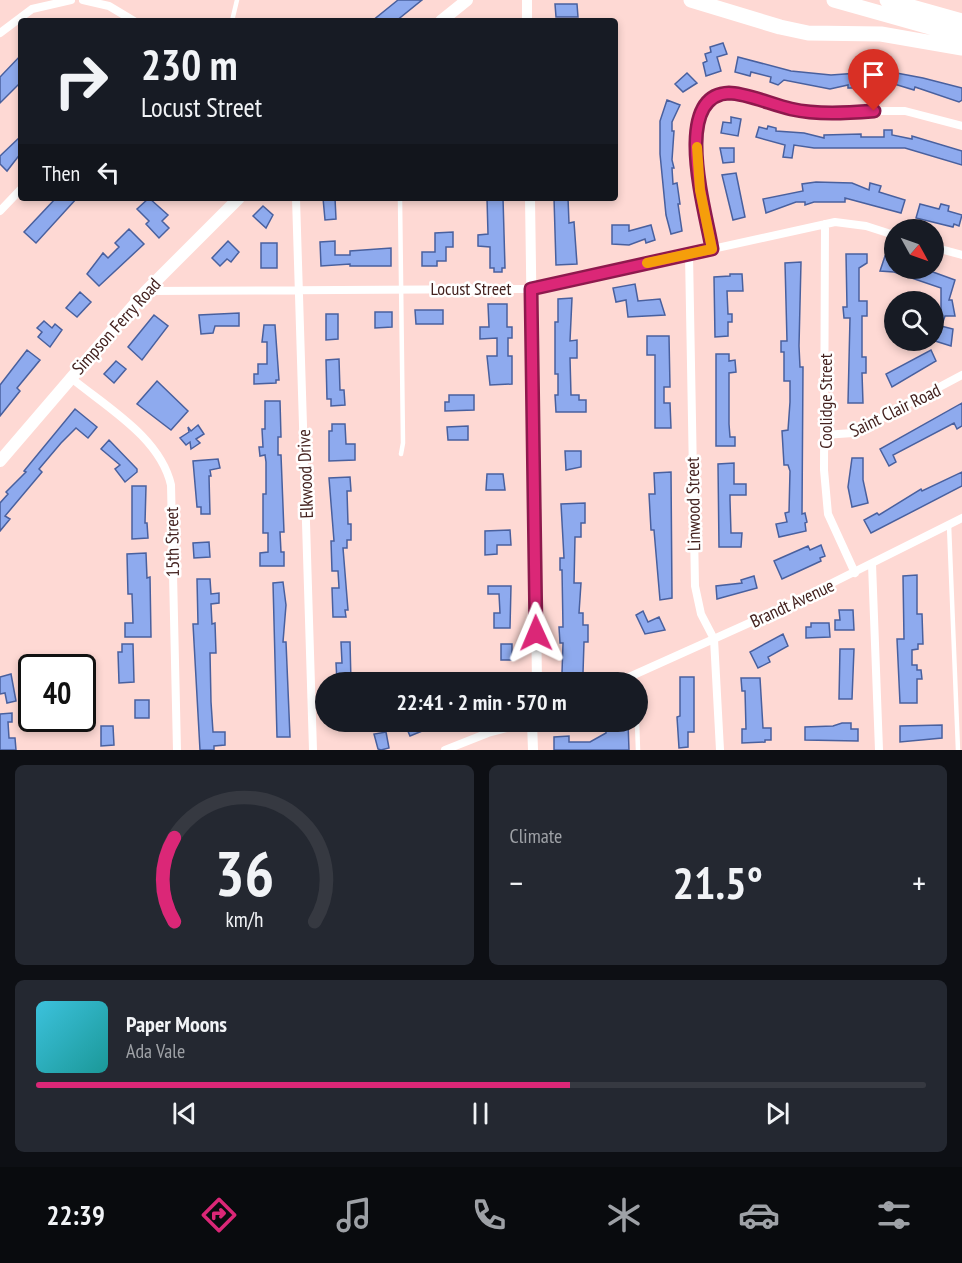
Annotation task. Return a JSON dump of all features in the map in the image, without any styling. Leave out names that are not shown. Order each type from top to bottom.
[{"type":"highway","points":[[691,0],[780,27],[808,33],[881,34],[962,48]]},
{"type":"highway","points":[[834,0],[962,36]]},
{"type":"highway","points":[[887,0],[962,21]]},
{"type":"highway","points":[[925,0],[962,14]]},
{"type":"main road","points":[[445,18],[467,0]]},
{"type":"main road","name":"Simpson Ferry Road","points":[[0,461],[146,291],[236,201]]},
{"type":"street","points":[[20,18],[32,9],[71,0]]},
{"type":"street","points":[[83,0],[109,6],[129,18]]},
{"type":"street","points":[[527,0],[527,18]]},
{"type":"street","points":[[0,33],[18,20]]},
{"type":"street","points":[[712,249],[700,190],[697,124],[702,108],[715,97],[730,93],[805,111],[905,111],[962,126]]},
{"type":"street","points":[[0,212],[18,192]]},
{"type":"street","name":"Elkwood Drive","points":[[296,201],[313,750]]},
{"type":"street","points":[[530,201],[537,672]]},
{"type":"street","name":"Locust Street","points":[[146,291],[531,289],[825,224],[850,222],[884,232]]},
{"type":"street","name":"Coolidge Street","points":[[825,224],[824,435],[828,514],[855,573]]},
{"type":"street","points":[[944,250],[962,255]]},
{"type":"street","name":"Linwood Street","points":[[689,254],[695,586],[701,614],[714,639],[720,750]]},
{"type":"street","name":"Saint Clair Road","points":[[824,435],[853,433],[962,375]]},
{"type":"street","name":"15th Street","points":[[70,377],[134,429],[159,455],[168,472],[171,485],[177,750]]},
{"type":"street","name":"Brandt Avenue","points":[[648,673],[714,639],[855,573],[962,518]]},
{"type":"street","points":[[872,564],[879,750]]},
{"type":"street","points":[[445,750],[491,732]]},
{"type":"street","points":[[531,732],[532,750]]},
{"type":"lane","points":[[233,18],[237,0]]},
{"type":"lane","points":[[400,201],[403,443],[401,454]]},
{"type":"lane","points":[[949,525],[958,750]]},
{"type":"lane","points":[[637,732],[638,750]]},
{"type":"building","points":[[398,0],[422,0],[400,18],[376,18]]},
{"type":"building","points":[[555,4],[577,4],[578,17],[556,17]]},
{"type":"building","points":[[723,43],[727,54],[717,57],[721,71],[706,76],[703,63],[707,61],[705,54],[711,52],[710,47]]},
{"type":"building","points":[[738,57],[791,71],[831,75],[886,71],[923,78],[962,88],[962,100],[959,102],[915,87],[914,90],[891,83],[867,88],[848,88],[848,85],[830,89],[784,80],[778,85],[770,82],[771,77],[751,72],[750,76],[735,72]]},
{"type":"building","points":[[18,58],[18,85],[0,103],[0,77]]},
{"type":"building","points":[[687,73],[697,83],[683,92],[675,84]]},
{"type":"building","points":[[667,100],[680,105],[672,122],[674,168],[672,168],[673,184],[677,183],[682,231],[671,234],[666,215],[660,154],[660,121]]},
{"type":"building","points":[[731,117],[741,119],[738,136],[721,133],[723,122],[731,123]]},
{"type":"building","points":[[768,126],[776,128],[776,131],[804,133],[824,138],[824,135],[861,134],[861,137],[884,137],[884,130],[892,130],[892,135],[912,139],[912,136],[962,151],[962,165],[905,148],[814,148],[794,145],[792,158],[783,157],[785,145],[756,137],[759,127],[767,129]]},
{"type":"building","points":[[18,139],[18,157],[7,171],[0,164],[0,156]]},
{"type":"building","points":[[720,148],[734,148],[734,162],[723,163]]},
{"type":"building","points":[[736,173],[745,217],[733,220],[722,175]]},
{"type":"building","points":[[852,183],[869,190],[870,183],[881,186],[879,192],[905,200],[901,213],[845,198],[845,202],[814,202],[805,205],[805,202],[796,202],[766,213],[763,199],[803,191],[802,184]]},
{"type":"building","points":[[53,201],[74,201],[36,243],[24,232]]},
{"type":"building","points":[[146,201],[152,201],[168,215],[162,221],[169,228],[159,238],[146,224],[149,221],[137,209]]},
{"type":"building","points":[[323,201],[335,201],[336,219],[325,220]]},
{"type":"building","points":[[487,201],[503,201],[505,268],[502,268],[502,272],[494,272],[494,268],[490,268],[490,247],[478,246],[478,235],[488,234]]},
{"type":"building","points":[[554,201],[568,201],[569,223],[574,222],[577,264],[556,265]]},
{"type":"building","points":[[920,204],[939,209],[941,204],[949,206],[948,211],[962,215],[959,226],[954,224],[953,227],[944,225],[944,219],[916,218]]},
{"type":"building","points":[[263,206],[273,215],[266,228],[253,216]]},
{"type":"building","points":[[612,225],[629,225],[629,231],[651,225],[655,240],[646,243],[645,239],[629,245],[612,244]]},
{"type":"building","points":[[129,229],[144,244],[99,286],[87,274],[103,253],[108,258],[119,247],[115,243]]},
{"type":"building","points":[[453,232],[453,247],[446,247],[446,261],[437,261],[437,266],[422,266],[422,252],[435,252],[435,233]]},
{"type":"building","points":[[228,241],[239,252],[231,262],[227,259],[220,266],[212,258]]},
{"type":"building","points":[[335,241],[335,255],[350,255],[350,251],[391,248],[391,266],[350,266],[350,264],[321,266],[320,242]]},
{"type":"building","points":[[261,243],[277,243],[277,268],[261,268]]},
{"type":"building","points":[[846,254],[867,254],[867,263],[859,268],[859,301],[867,301],[867,316],[862,316],[862,357],[866,357],[866,373],[862,373],[863,403],[848,403],[850,318],[844,318],[843,307],[847,307]]},
{"type":"building","points":[[884,259],[884,271],[880,271]]},
{"type":"building","points":[[801,262],[799,346],[800,367],[803,367],[802,514],[805,513],[807,522],[805,523],[806,531],[779,537],[776,524],[787,522],[785,513],[789,512],[790,471],[788,465],[784,465],[782,431],[788,430],[790,402],[790,381],[784,381],[784,352],[781,352],[781,341],[787,341],[785,263]]},
{"type":"building","points":[[730,274],[742,274],[743,291],[727,291],[728,314],[732,314],[732,322],[728,322],[728,336],[715,337],[714,277],[730,276]]},
{"type":"building","points":[[944,276],[955,280],[949,300],[952,300],[955,316],[945,316],[944,319],[944,291],[941,291],[941,288],[915,279],[944,279]]},
{"type":"building","points":[[635,284],[638,301],[660,299],[665,315],[628,317],[626,300],[616,302],[613,288]]},
{"type":"building","points":[[80,292],[91,302],[77,317],[66,308]]},
{"type":"building","points":[[572,298],[570,341],[577,340],[577,358],[570,358],[571,395],[579,395],[579,400],[586,400],[586,412],[556,412],[555,395],[558,395],[558,374],[555,374],[555,322],[558,322],[558,299]]},
{"type":"building","points":[[488,304],[507,304],[507,327],[512,327],[512,338],[508,338],[508,356],[512,356],[512,384],[490,385],[487,356],[497,356],[497,338],[480,339],[480,327],[489,327]]},
{"type":"building","points":[[415,310],[443,310],[443,324],[416,324]]},
{"type":"building","points":[[375,312],[392,312],[392,327],[375,328]]},
{"type":"building","points":[[239,313],[239,326],[215,326],[213,333],[201,334],[199,315]]},
{"type":"building","points":[[326,314],[338,314],[338,339],[326,340]]},
{"type":"building","points":[[154,315],[168,326],[142,360],[128,347]]},
{"type":"building","points":[[44,321],[52,328],[55,324],[62,330],[50,347],[38,337],[42,332],[37,328]]},
{"type":"building","points":[[264,325],[275,325],[279,380],[276,380],[276,383],[254,384],[254,374],[258,374],[258,364],[267,364],[267,342],[262,342]]},
{"type":"building","points":[[944,327],[953,329],[951,346],[944,344]]},
{"type":"building","points":[[647,336],[669,336],[670,387],[664,387],[664,403],[670,403],[671,428],[655,428],[655,355],[647,355]]},
{"type":"building","points":[[27,350],[40,360],[17,388],[20,391],[0,416],[0,385]]},
{"type":"building","points":[[929,351],[931,351],[936,361],[892,387],[886,374]]},
{"type":"building","points":[[716,354],[729,354],[729,361],[735,360],[736,372],[729,373],[729,424],[730,437],[735,437],[735,446],[716,446]]},
{"type":"building","points":[[339,359],[340,390],[344,390],[345,405],[331,406],[331,399],[327,399],[326,360]]},
{"type":"building","points":[[116,361],[126,369],[114,383],[104,374]]},
{"type":"building","points":[[157,381],[188,411],[171,430],[137,404]]},
{"type":"building","points":[[449,395],[474,395],[474,410],[445,411],[445,402],[449,402]]},
{"type":"building","points":[[265,401],[280,401],[281,437],[278,437],[278,455],[281,455],[284,532],[280,532],[284,566],[260,566],[260,553],[268,552],[268,533],[263,533],[266,462],[265,455],[260,456],[259,447],[263,447]]},
{"type":"building","points":[[962,403],[962,426],[957,429],[954,423],[893,455],[896,462],[889,466],[880,449]]},
{"type":"building","points":[[75,409],[97,427],[88,438],[76,428],[61,443],[39,469],[42,472],[5,516],[10,519],[0,531],[0,503],[8,494],[6,492],[26,472],[24,471]]},
{"type":"building","points":[[332,424],[345,424],[346,444],[355,444],[355,460],[329,461],[329,431],[332,431]]},
{"type":"building","points":[[198,425],[204,434],[196,439],[200,443],[191,449],[190,442],[186,445],[180,438],[189,432],[188,427],[191,431]]},
{"type":"building","points":[[468,426],[468,440],[448,440],[447,427]]},
{"type":"building","points":[[109,440],[137,469],[137,472],[125,482],[115,469],[120,465],[101,449]]},
{"type":"building","points":[[565,451],[581,451],[581,467],[566,470]]},
{"type":"building","points":[[852,458],[863,458],[863,480],[868,503],[852,507],[848,487]]},
{"type":"building","points":[[218,459],[220,468],[210,470],[211,476],[209,476],[210,514],[201,514],[201,507],[197,507],[193,461]]},
{"type":"building","points":[[734,463],[734,484],[746,484],[746,495],[730,495],[731,533],[742,533],[741,547],[719,547],[718,464]]},
{"type":"building","points":[[671,472],[672,598],[660,600],[649,494],[655,494],[654,473]]},
{"type":"building","points":[[962,472],[962,486],[871,533],[864,520],[877,513],[879,515],[921,489],[922,491]]},
{"type":"building","points":[[487,474],[503,474],[505,490],[486,490]]},
{"type":"building","points":[[350,477],[351,491],[347,491],[351,540],[347,540],[347,548],[343,548],[348,610],[345,610],[346,617],[333,617],[332,588],[339,588],[338,571],[332,571],[331,541],[334,541],[329,478]]},
{"type":"building","points":[[132,486],[146,486],[145,523],[147,523],[148,538],[132,539]]},
{"type":"building","points":[[585,503],[585,523],[581,523],[581,537],[575,537],[574,583],[581,583],[579,613],[583,613],[583,625],[588,625],[588,642],[584,642],[583,672],[562,672],[563,643],[560,643],[559,627],[563,627],[560,558],[564,558],[561,504]]},
{"type":"building","points":[[510,530],[511,545],[497,545],[497,554],[485,555],[485,531]]},
{"type":"building","points":[[209,542],[210,557],[194,558],[193,543]]},
{"type":"building","points":[[821,545],[825,556],[820,558],[821,561],[782,579],[774,561],[808,546],[810,550]]},
{"type":"building","points":[[146,553],[147,578],[150,577],[151,637],[125,637],[125,623],[133,623],[132,594],[128,594],[127,554]]},
{"type":"building","points":[[917,575],[917,614],[922,614],[923,644],[918,644],[918,649],[912,650],[912,665],[917,665],[917,670],[921,670],[922,679],[917,679],[917,703],[900,703],[897,639],[904,639],[903,576]]},
{"type":"building","points":[[754,576],[757,588],[717,599],[716,586],[742,583],[741,580]]},
{"type":"building","points":[[197,579],[210,579],[211,594],[219,593],[219,603],[211,604],[212,624],[215,623],[216,653],[210,653],[211,702],[213,732],[225,732],[225,745],[214,746],[214,750],[200,750],[193,624],[198,624]]},
{"type":"building","points":[[283,582],[286,605],[283,642],[286,642],[290,737],[277,737],[273,583]]},
{"type":"building","points":[[488,586],[511,586],[510,628],[494,628],[494,613],[500,613],[499,594],[488,594]]},
{"type":"building","points":[[839,610],[853,610],[854,630],[835,630],[835,620],[840,620]]},
{"type":"building","points":[[643,611],[648,622],[659,617],[665,630],[645,634],[636,615]]},
{"type":"building","points":[[811,623],[829,623],[830,637],[806,638],[806,627],[811,627]]},
{"type":"building","points":[[783,634],[788,646],[768,657],[770,662],[758,668],[750,652]]},
{"type":"building","points":[[341,642],[350,642],[351,672],[336,672],[336,663],[342,663]]},
{"type":"building","points":[[122,644],[133,644],[134,682],[119,683],[118,652],[122,652]]},
{"type":"building","points":[[501,644],[512,644],[512,660],[501,660]]},
{"type":"building","points":[[840,649],[854,649],[852,699],[839,699]]},
{"type":"building","points":[[11,674],[16,701],[7,703],[5,693],[0,694],[0,677]]},
{"type":"building","points":[[680,677],[694,677],[694,732],[688,732],[688,747],[679,748],[677,717],[680,716]]},
{"type":"building","points":[[741,678],[760,678],[763,728],[771,728],[771,740],[742,743],[742,729],[746,729],[745,691],[742,691]]},
{"type":"building","points":[[135,700],[149,700],[149,718],[135,718]]},
{"type":"building","points":[[12,713],[12,722],[8,722],[9,738],[15,738],[16,750],[0,750],[0,714]]},
{"type":"building","points":[[851,723],[851,729],[858,729],[858,741],[805,740],[805,727],[833,726]]},
{"type":"building","points":[[942,725],[942,738],[900,742],[900,726]]},
{"type":"building","points":[[101,726],[113,726],[114,745],[101,746]]},
{"type":"building","points":[[386,732],[389,748],[378,749],[374,734]]},
{"type":"building","points":[[408,732],[420,732],[410,736]]},
{"type":"building","points":[[628,732],[629,750],[554,750],[554,737],[569,736],[569,742],[590,742],[606,733]]},
{"type":"slow traffic","points":[[647,263],[712,249],[700,190],[697,147]]},
{"type":"route","points":[[536,633],[531,289],[712,249],[700,190],[697,124],[700,111],[715,97],[730,93],[805,111],[874,111]]}]
